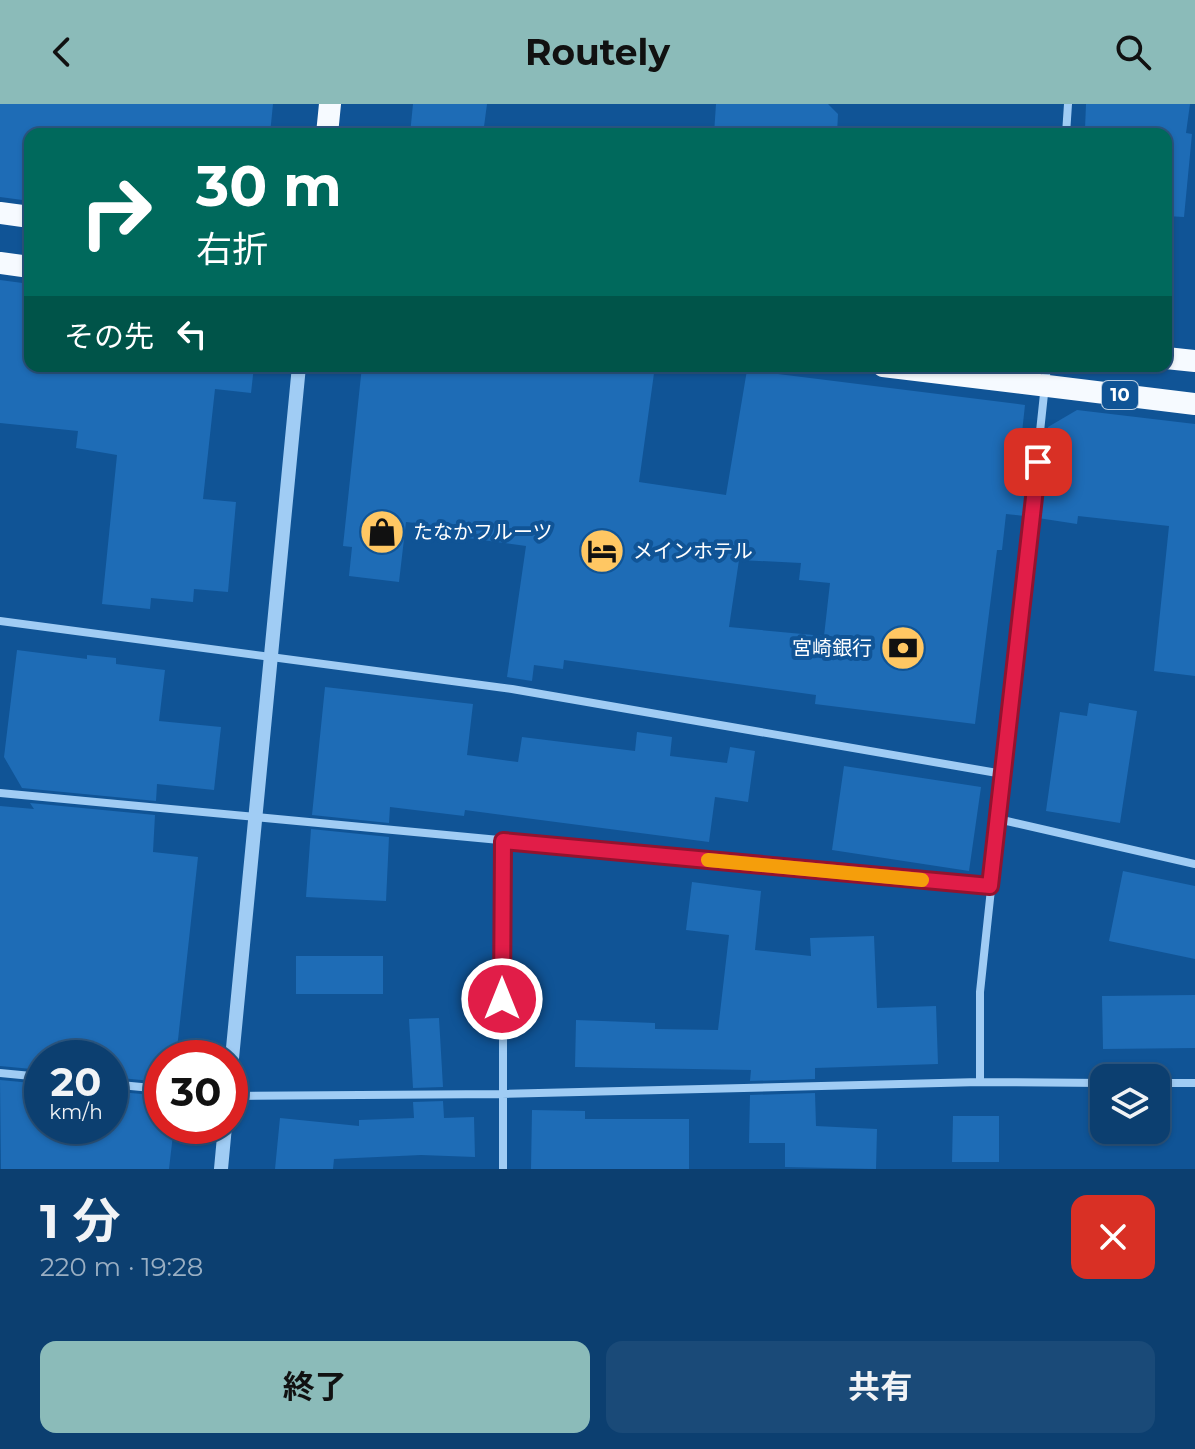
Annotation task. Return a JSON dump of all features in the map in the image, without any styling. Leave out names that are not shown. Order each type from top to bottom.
[{"type":"highway","points":[[328,128],[330,104]]},
{"type":"highway","points":[[0,213],[24,216]]},
{"type":"highway","points":[[0,263],[24,266]]},
{"type":"highway","points":[[1172,359],[1195,361]]},
{"type":"highway","name":"10","points":[[981,372],[1047,376],[1195,404]]},
{"type":"street","points":[[1066,128],[1068,104]]},
{"type":"street","points":[[234,1040],[298,372]]},
{"type":"street","points":[[980,1082],[980,992],[990,886],[1047,376]]},
{"type":"street","points":[[0,621],[512,689],[1003,774]]},
{"type":"street","points":[[0,793],[990,886]]},
{"type":"street","points":[[998,819],[1195,864]]},
{"type":"street","points":[[503,841],[503,1169]]},
{"type":"street","points":[[0,1073],[24,1075]]},
{"type":"street","points":[[248,1096],[502,1094],[980,1082],[1090,1083]]},
{"type":"street","points":[[1170,1083],[1195,1083]]},
{"type":"street","points":[[221,1169],[223,1144]]},
{"type":"building","points":[[0,104],[273,104],[271,128],[24,128],[24,200],[0,197]]},
{"type":"building","points":[[413,104],[487,104],[484,128],[411,128]]},
{"type":"building","points":[[716,104],[828,104],[838,114],[837,128],[714,128]]},
{"type":"building","points":[[1086,104],[1190,104],[1186,133],[1192,134],[1184,217],[1172,216],[1172,128],[1085,128]]},
{"type":"building","points":[[0,280],[24,283],[24,372],[253,372],[251,393],[215,389],[203,499],[236,502],[228,592],[194,589],[193,602],[151,598],[150,609],[102,604],[117,455],[76,448],[78,431],[0,423]]},
{"type":"building","points":[[361,372],[654,372],[639,482],[726,495],[747,372],[1025,405],[1021,442],[1033,435],[1024,516],[1006,514],[1002,550],[997,550],[975,724],[815,704],[816,695],[564,660],[563,669],[534,665],[532,681],[507,677],[526,546],[460,537],[461,528],[406,522],[399,582],[349,576],[352,547],[343,546]],"holes":[[[739,560],[801,563],[799,580],[830,583],[824,636],[729,627]]]},
{"type":"building","points":[[1077,410],[1195,424],[1195,676],[1154,671],[1169,526],[1078,516],[1077,524],[1038,518],[1048,427]]},
{"type":"building","points":[[17,650],[87,659],[87,655],[116,658],[116,664],[165,670],[159,721],[221,727],[214,790],[157,784],[156,801],[22,788],[4,757]]},
{"type":"building","points":[[325,687],[473,704],[467,755],[518,762],[522,737],[635,751],[637,732],[672,737],[670,756],[727,763],[730,747],[755,751],[748,802],[715,797],[709,842],[465,810],[464,816],[390,807],[389,823],[312,815]]},
{"type":"building","points":[[1089,703],[1137,711],[1120,823],[1046,811],[1060,712],[1087,716]]},
{"type":"building","points":[[844,766],[981,787],[969,871],[832,850]]},
{"type":"building","points":[[30,803],[155,815],[153,852],[198,857],[178,1040],[144,1040],[144,1080],[128,1079],[128,1040],[24,1040],[24,1068],[0,1066],[0,806],[34,809]]},
{"type":"building","points":[[311,829],[389,837],[386,901],[306,897]]},
{"type":"building","points":[[1123,871],[1195,886],[1195,959],[1109,941]]},
{"type":"building","points":[[692,882],[761,891],[755,950],[811,956],[810,938],[874,936],[877,1008],[936,1006],[938,1064],[815,1068],[815,1079],[750,1081],[751,1070],[575,1067],[576,1020],[655,1023],[655,1029],[718,1030],[729,935],[686,930]]},
{"type":"building","points":[[296,956],[383,956],[383,994],[296,994]]},
{"type":"building","points":[[1195,995],[1195,1048],[1103,1049],[1102,996]]},
{"type":"building","points":[[439,1018],[443,1087],[413,1088],[409,1019]]},
{"type":"building","points":[[0,1080],[24,1082],[24,1144],[128,1144],[128,1093],[144,1094],[144,1144],[172,1144],[169,1169],[1,1169]]},
{"type":"building","points":[[815,1093],[816,1126],[877,1129],[876,1169],[785,1167],[785,1143],[749,1143],[750,1095]]},
{"type":"building","points":[[443,1101],[444,1118],[474,1117],[475,1157],[421,1155],[334,1159],[333,1169],[275,1169],[280,1118],[359,1126],[359,1120],[414,1118],[413,1102]]},
{"type":"building","points":[[532,1110],[585,1111],[585,1119],[689,1119],[689,1169],[531,1169]]},
{"type":"building","points":[[953,1116],[999,1116],[999,1162],[952,1162]]},
{"type":"slow traffic","points":[[708,860],[922,880]]},
{"type":"place","name":"たなかフルーツ","points":[[382,532]]},
{"type":"place","name":"メインホテル","points":[[602,551]]},
{"type":"place","name":"宮崎銀行","points":[[903,648]]},
{"type":"route","points":[[502,999],[503,841],[990,886],[1038,462]]}]
